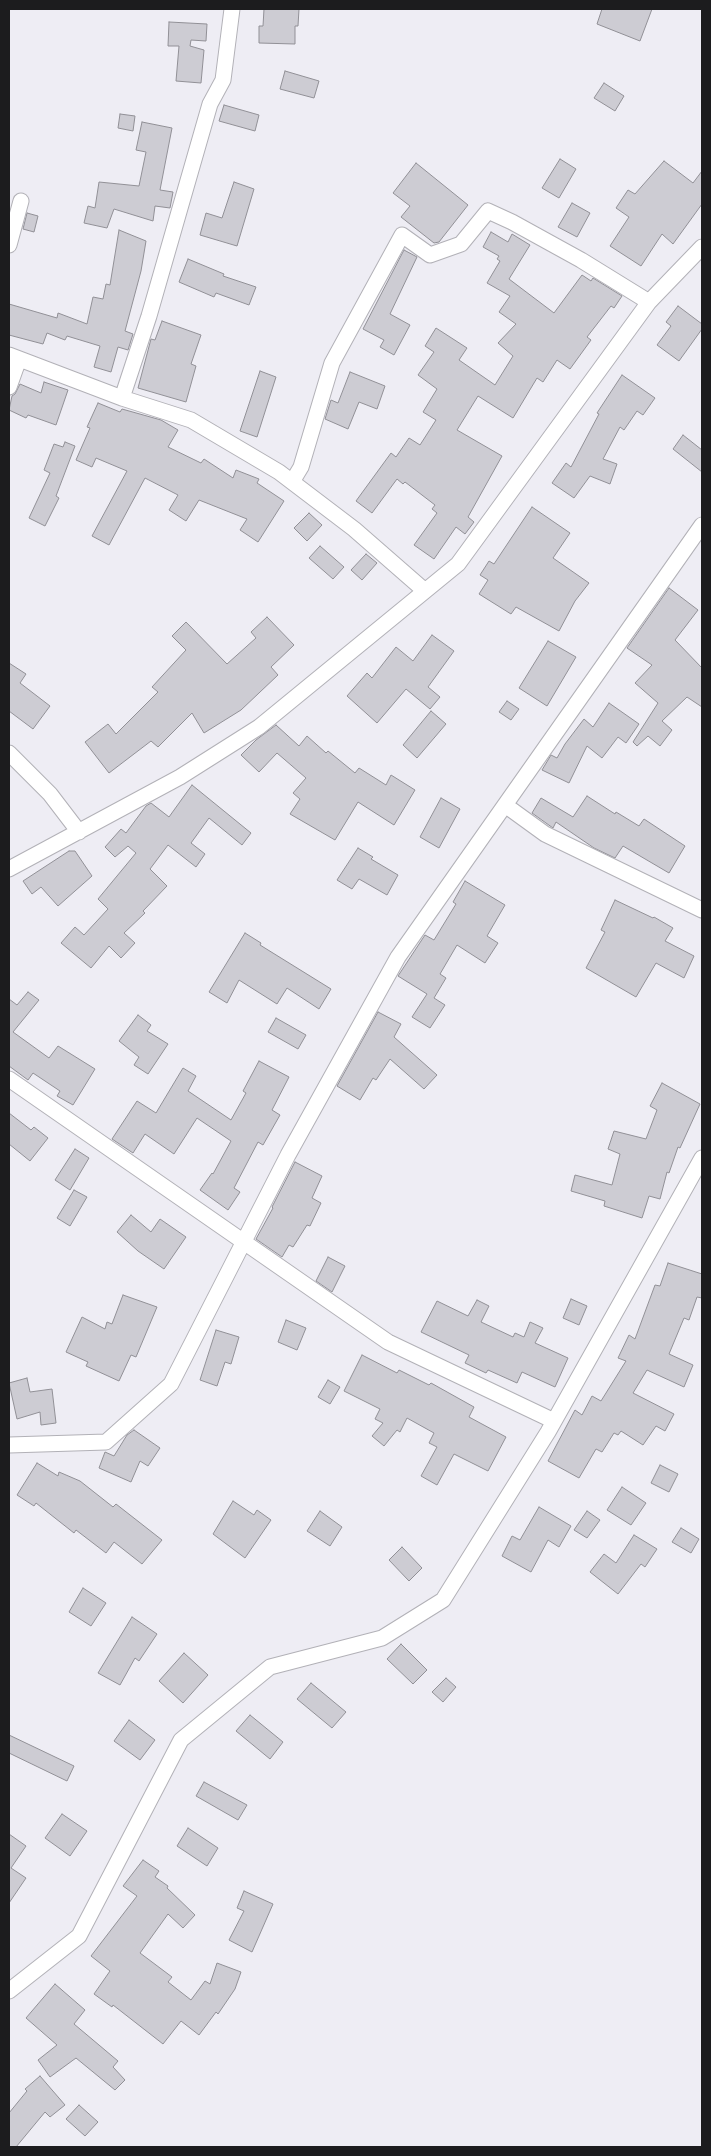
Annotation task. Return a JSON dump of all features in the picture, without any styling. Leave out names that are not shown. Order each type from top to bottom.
[{"type":"street","points":[[122,398],[149,316],[210,104],[223,80],[232,9]]},
{"type":"street","points":[[9,245],[21,201]]},
{"type":"street","points":[[292,482],[300,468],[332,363],[402,235],[430,256],[461,244],[488,210],[581,260],[649,302]]},
{"type":"street","points":[[9,869],[180,777],[259,727],[458,564],[649,302],[702,246]]},
{"type":"street","points":[[9,387],[14,357],[122,398],[191,420],[292,482],[354,529],[425,591]]},
{"type":"street","points":[[9,1445],[106,1442],[171,1384],[288,1155],[398,957],[702,525]]},
{"type":"street","points":[[9,754],[50,794],[79,832]]},
{"type":"street","points":[[505,805],[545,834],[702,910]]},
{"type":"street","points":[[9,1079],[388,1342],[554,1421]]},
{"type":"street","points":[[9,1991],[79,1936],[181,1740],[270,1668],[382,1638],[443,1600],[554,1421],[702,1158]]},
{"type":"building","points":[[264,9],[299,9],[298,26],[295,26],[295,44],[259,43],[259,26],[263,26]]},
{"type":"building","points":[[602,9],[652,9],[640,41],[597,24]]},
{"type":"building","points":[[169,22],[207,24],[206,41],[191,40],[190,46],[204,50],[201,83],[176,81],[179,46],[168,46]]},
{"type":"building","points":[[285,71],[319,81],[314,98],[280,89]]},
{"type":"building","points":[[604,83],[624,96],[615,111],[594,98]]},
{"type":"building","points":[[224,105],[259,115],[255,131],[219,121]]},
{"type":"building","points":[[120,114],[135,116],[133,131],[118,128]]},
{"type":"building","points":[[142,122],[172,128],[160,190],[173,192],[170,208],[155,206],[153,221],[114,209],[107,228],[84,223],[88,206],[95,208],[99,182],[139,186],[146,152],[136,150]]},
{"type":"building","points":[[560,159],[576,169],[559,198],[542,188]]},
{"type":"building","points":[[664,161],[693,183],[702,171],[702,204],[673,244],[662,234],[641,266],[610,246],[629,217],[616,208],[628,190],[635,194]]},
{"type":"building","points":[[416,163],[468,205],[439,242],[434,243],[401,217],[410,206],[393,193]]},
{"type":"building","points":[[234,182],[254,189],[237,246],[200,235],[206,213],[222,218]]},
{"type":"building","points":[[572,203],[590,213],[577,237],[558,227]]},
{"type":"building","points":[[27,213],[38,216],[34,232],[23,229]]},
{"type":"building","points":[[119,230],[146,241],[141,271],[125,331],[133,334],[128,350],[118,347],[111,372],[94,367],[100,346],[67,336],[65,340],[47,333],[43,344],[9,335],[9,304],[57,318],[58,313],[87,324],[93,297],[103,299],[106,284],[110,285]]},
{"type":"building","points":[[491,232],[508,242],[512,234],[530,245],[509,279],[554,313],[582,275],[591,281],[593,278],[622,296],[614,308],[611,306],[587,337],[591,340],[570,369],[557,360],[543,382],[537,378],[513,418],[478,396],[457,430],[502,456],[468,517],[474,522],[465,534],[456,527],[434,559],[414,545],[437,513],[432,509],[435,505],[405,482],[403,484],[397,479],[372,513],[356,501],[391,453],[396,457],[409,438],[420,445],[436,420],[423,412],[437,389],[418,375],[434,352],[425,346],[436,328],[467,348],[459,360],[495,385],[513,356],[498,343],[516,324],[499,312],[510,296],[487,283],[500,261],[497,259],[499,256],[483,247]]},
{"type":"building","points":[[404,250],[417,257],[390,314],[410,325],[394,355],[380,347],[384,340],[363,329]]},
{"type":"building","points":[[188,259],[224,274],[223,276],[256,287],[249,305],[216,293],[214,297],[179,282]]},
{"type":"building","points":[[678,306],[702,324],[702,329],[679,361],[657,345],[671,326],[666,322]]},
{"type":"building","points":[[162,321],[201,335],[191,364],[196,366],[186,402],[138,388],[151,339],[155,340]]},
{"type":"building","points":[[260,371],[276,377],[257,437],[240,431]]},
{"type":"building","points":[[350,372],[385,386],[377,409],[359,402],[348,429],[325,419],[331,400],[338,403]]},
{"type":"building","points":[[622,375],[655,398],[643,415],[637,411],[624,430],[620,427],[603,459],[617,464],[610,484],[590,476],[574,498],[552,483],[566,463],[571,467],[599,414],[597,413]]},
{"type":"building","points":[[44,382],[68,390],[56,425],[28,415],[26,418],[9,410],[12,396],[20,384],[41,393]]},
{"type":"building","points":[[98,403],[120,412],[122,409],[161,420],[178,430],[168,447],[201,463],[204,459],[233,478],[236,470],[259,479],[257,483],[284,501],[258,542],[240,530],[247,519],[199,500],[186,521],[169,510],[178,495],[145,478],[109,545],[92,536],[127,471],[96,458],[92,467],[76,460],[90,428],[87,427]]},
{"type":"building","points":[[683,435],[702,450],[702,472],[673,449]]},
{"type":"building","points":[[65,442],[75,446],[56,496],[59,498],[45,526],[29,518],[50,473],[44,470],[54,444],[63,447]]},
{"type":"building","points":[[532,507],[570,533],[553,558],[589,583],[575,601],[559,631],[516,607],[511,614],[479,594],[488,580],[480,575],[489,561],[494,564]]},
{"type":"building","points":[[309,513],[322,525],[307,541],[294,528]]},
{"type":"building","points":[[320,546],[344,567],[333,579],[309,558]]},
{"type":"building","points":[[366,554],[377,563],[362,580],[351,570]]},
{"type":"building","points":[[669,588],[698,610],[675,640],[702,668],[702,707],[687,697],[662,721],[672,730],[660,746],[648,736],[637,746],[633,742],[658,703],[635,683],[652,665],[627,648]]},
{"type":"building","points":[[267,617],[294,645],[271,667],[278,675],[241,710],[204,733],[192,713],[158,747],[151,741],[109,773],[85,742],[108,724],[116,734],[158,692],[152,687],[186,650],[172,636],[186,622],[227,664],[256,638],[251,632]]},
{"type":"building","points":[[432,635],[454,651],[428,687],[440,697],[430,709],[406,689],[377,723],[347,696],[367,673],[372,678],[396,647],[413,661]]},
{"type":"building","points":[[548,641],[576,657],[547,706],[519,688]]},
{"type":"building","points":[[9,663],[26,674],[20,683],[50,706],[33,729],[9,711]]},
{"type":"building","points":[[507,701],[519,709],[511,720],[499,712]]},
{"type":"building","points":[[609,703],[639,724],[626,743],[618,737],[602,758],[587,746],[569,783],[542,770],[551,755],[557,758],[584,719],[593,727]]},
{"type":"building","points":[[431,711],[446,724],[417,758],[403,745]]},
{"type":"building","points":[[276,725],[299,746],[307,736],[326,753],[328,751],[355,773],[359,768],[386,785],[391,775],[415,790],[394,825],[358,802],[335,840],[290,814],[300,799],[293,793],[306,778],[277,753],[259,772],[241,755],[256,740]]},
{"type":"building","points":[[192,785],[251,833],[242,845],[209,818],[191,843],[205,854],[196,867],[168,845],[150,869],[167,886],[143,911],[145,913],[124,933],[135,943],[121,958],[109,946],[91,968],[61,943],[75,927],[84,935],[108,909],[98,899],[136,853],[128,846],[115,857],[105,847],[121,829],[126,833],[146,806],[151,803],[169,817]]},
{"type":"building","points":[[587,796],[615,814],[616,812],[639,826],[644,819],[685,846],[669,873],[623,846],[615,858],[594,848],[556,822],[553,828],[532,813],[541,798],[573,817]]},
{"type":"building","points":[[441,798],[460,809],[439,848],[420,837]]},
{"type":"building","points":[[358,848],[373,857],[371,859],[398,875],[387,895],[359,879],[352,889],[337,880]]},
{"type":"building","points":[[69,851],[75,851],[92,876],[58,906],[41,887],[32,894],[23,881]]},
{"type":"building","points":[[465,881],[505,905],[487,936],[498,943],[485,963],[457,945],[440,974],[446,978],[434,998],[445,1005],[430,1028],[412,1017],[427,994],[398,976],[425,935],[434,940],[456,904],[453,902]]},
{"type":"building","points":[[615,900],[654,917],[673,928],[665,941],[694,956],[684,978],[656,963],[636,997],[586,968],[605,932],[601,930]]},
{"type":"building","points":[[245,933],[261,943],[260,945],[331,989],[319,1009],[287,988],[277,1004],[239,980],[227,1003],[209,992]]},
{"type":"building","points":[[28,992],[39,1000],[13,1032],[49,1058],[58,1046],[95,1069],[73,1105],[57,1096],[60,1091],[33,1073],[28,1080],[9,1066],[9,999],[17,1005]]},
{"type":"building","points":[[378,1012],[401,1024],[394,1037],[437,1075],[424,1089],[390,1059],[376,1080],[373,1078],[360,1100],[337,1086]]},
{"type":"building","points":[[138,1015],[151,1025],[147,1031],[168,1044],[148,1074],[134,1065],[139,1057],[119,1041]]},
{"type":"building","points":[[276,1018],[306,1035],[298,1049],[268,1032]]},
{"type":"building","points":[[259,1061],[289,1077],[272,1110],[280,1115],[263,1145],[258,1142],[234,1188],[240,1192],[228,1210],[200,1190],[213,1174],[231,1141],[197,1118],[174,1154],[145,1134],[133,1153],[112,1139],[137,1101],[156,1113],[183,1068],[196,1076],[188,1091],[231,1120],[246,1093],[243,1091]]},
{"type":"building","points":[[662,1083],[700,1104],[680,1148],[678,1147],[669,1173],[667,1172],[660,1199],[649,1196],[642,1218],[604,1206],[605,1201],[571,1191],[575,1175],[612,1185],[620,1154],[608,1149],[614,1131],[646,1139],[657,1110],[650,1106]]},
{"type":"building","points":[[9,1113],[31,1130],[34,1127],[48,1138],[30,1161],[9,1144]]},
{"type":"building","points":[[75,1149],[89,1158],[70,1190],[55,1180]]},
{"type":"building","points":[[295,1162],[322,1176],[312,1198],[321,1203],[310,1226],[307,1225],[293,1247],[289,1245],[282,1257],[256,1239]]},
{"type":"building","points":[[74,1190],[87,1197],[70,1226],[57,1218]]},
{"type":"building","points":[[131,1215],[151,1232],[160,1219],[186,1237],[164,1269],[138,1251],[117,1232]]},
{"type":"building","points":[[328,1257],[345,1266],[332,1292],[316,1281]]},
{"type":"building","points":[[668,1263],[702,1274],[702,1298],[697,1297],[689,1320],[684,1318],[669,1354],[693,1365],[684,1387],[647,1370],[633,1393],[674,1414],[665,1431],[656,1426],[643,1445],[621,1431],[618,1435],[614,1433],[602,1452],[596,1449],[579,1478],[548,1461],[575,1410],[582,1415],[592,1396],[601,1401],[626,1361],[618,1358],[629,1335],[635,1339],[655,1285],[660,1286]]},
{"type":"building","points":[[123,1295],[157,1307],[136,1357],[131,1355],[119,1381],[86,1366],[88,1362],[66,1352],[82,1317],[105,1329],[107,1322],[112,1324]]},
{"type":"building","points":[[571,1299],[587,1306],[579,1325],[563,1318]]},
{"type":"building","points":[[477,1300],[489,1306],[481,1322],[513,1337],[515,1333],[524,1337],[530,1322],[543,1328],[535,1343],[568,1358],[555,1387],[522,1372],[517,1383],[488,1370],[486,1373],[465,1363],[469,1355],[421,1332],[437,1301],[468,1316]]},
{"type":"building","points":[[286,1320],[306,1328],[297,1350],[278,1342]]},
{"type":"building","points":[[216,1330],[239,1337],[231,1364],[225,1362],[217,1386],[200,1380]]},
{"type":"building","points":[[362,1355],[397,1373],[399,1370],[429,1385],[431,1383],[474,1407],[469,1417],[506,1437],[488,1471],[454,1454],[437,1485],[421,1476],[437,1447],[429,1443],[434,1433],[407,1418],[400,1432],[397,1430],[384,1446],[372,1436],[383,1423],[375,1419],[380,1409],[344,1391]]},
{"type":"building","points":[[27,1378],[30,1392],[52,1389],[56,1423],[41,1425],[40,1412],[17,1419],[9,1383]]},
{"type":"building","points":[[328,1380],[340,1387],[330,1404],[318,1397]]},
{"type":"building","points":[[134,1430],[160,1448],[148,1466],[140,1461],[131,1482],[99,1468],[105,1452],[114,1456],[127,1435]]},
{"type":"building","points":[[37,1463],[58,1476],[59,1472],[80,1481],[113,1507],[116,1504],[162,1540],[142,1564],[114,1542],[106,1553],[76,1530],[74,1533],[36,1503],[34,1506],[17,1495]]},
{"type":"building","points":[[660,1465],[678,1474],[669,1492],[651,1483]]},
{"type":"building","points":[[622,1487],[646,1503],[631,1525],[607,1510]]},
{"type":"building","points":[[233,1501],[254,1515],[257,1510],[271,1520],[245,1558],[213,1534]]},
{"type":"building","points":[[539,1507],[571,1526],[559,1547],[548,1540],[531,1572],[502,1556],[512,1536],[520,1540]]},
{"type":"building","points":[[320,1511],[342,1527],[330,1546],[307,1531]]},
{"type":"building","points":[[587,1511],[600,1520],[587,1538],[574,1530]]},
{"type":"building","points":[[681,1528],[699,1539],[691,1553],[672,1542]]},
{"type":"building","points":[[634,1535],[657,1549],[645,1567],[641,1564],[618,1594],[590,1572],[604,1554],[616,1563]]},
{"type":"building","points":[[402,1547],[422,1568],[409,1581],[389,1560]]},
{"type":"building","points":[[83,1588],[106,1603],[91,1626],[69,1612]]},
{"type":"building","points":[[132,1617],[157,1634],[139,1661],[135,1658],[120,1685],[98,1673]]},
{"type":"building","points":[[401,1644],[427,1670],[413,1684],[387,1659]]},
{"type":"building","points":[[184,1653],[208,1675],[183,1703],[159,1681]]},
{"type":"building","points":[[446,1678],[456,1687],[443,1702],[432,1692]]},
{"type":"building","points":[[311,1683],[346,1712],[332,1728],[297,1699]]},
{"type":"building","points":[[250,1715],[283,1742],[270,1759],[236,1731]]},
{"type":"building","points":[[129,1720],[155,1740],[140,1760],[114,1741]]},
{"type":"building","points":[[9,1735],[74,1766],[67,1781],[9,1753]]},
{"type":"building","points":[[204,1782],[247,1805],[238,1820],[196,1796]]},
{"type":"building","points":[[62,1814],[87,1831],[70,1856],[45,1838]]},
{"type":"building","points":[[188,1828],[218,1848],[207,1866],[177,1846]]},
{"type":"building","points":[[9,1834],[26,1846],[11,1868],[26,1878],[9,1903]]},
{"type":"building","points":[[143,1860],[159,1871],[155,1877],[168,1886],[167,1888],[195,1915],[183,1928],[168,1914],[140,1953],[172,1977],[168,1982],[191,2000],[205,1981],[210,1984],[217,1963],[241,1972],[235,1989],[218,2014],[216,2012],[199,2035],[181,2021],[163,2044],[113,2005],[112,2007],[94,1994],[110,1971],[91,1956],[137,1896],[123,1886]]},
{"type":"building","points":[[244,1891],[273,1904],[252,1952],[229,1940],[244,1911],[237,1908]]},
{"type":"building","points":[[55,1984],[85,2010],[74,2024],[118,2061],[113,2067],[125,2080],[115,2090],[76,2058],[50,2077],[38,2060],[57,2045],[26,2018]]},
{"type":"building","points":[[40,2076],[65,2105],[50,2117],[45,2112],[16,2147],[9,2147],[9,2113],[27,2091],[25,2089]]},
{"type":"building","points":[[79,2105],[98,2122],[85,2136],[66,2119]]}]
